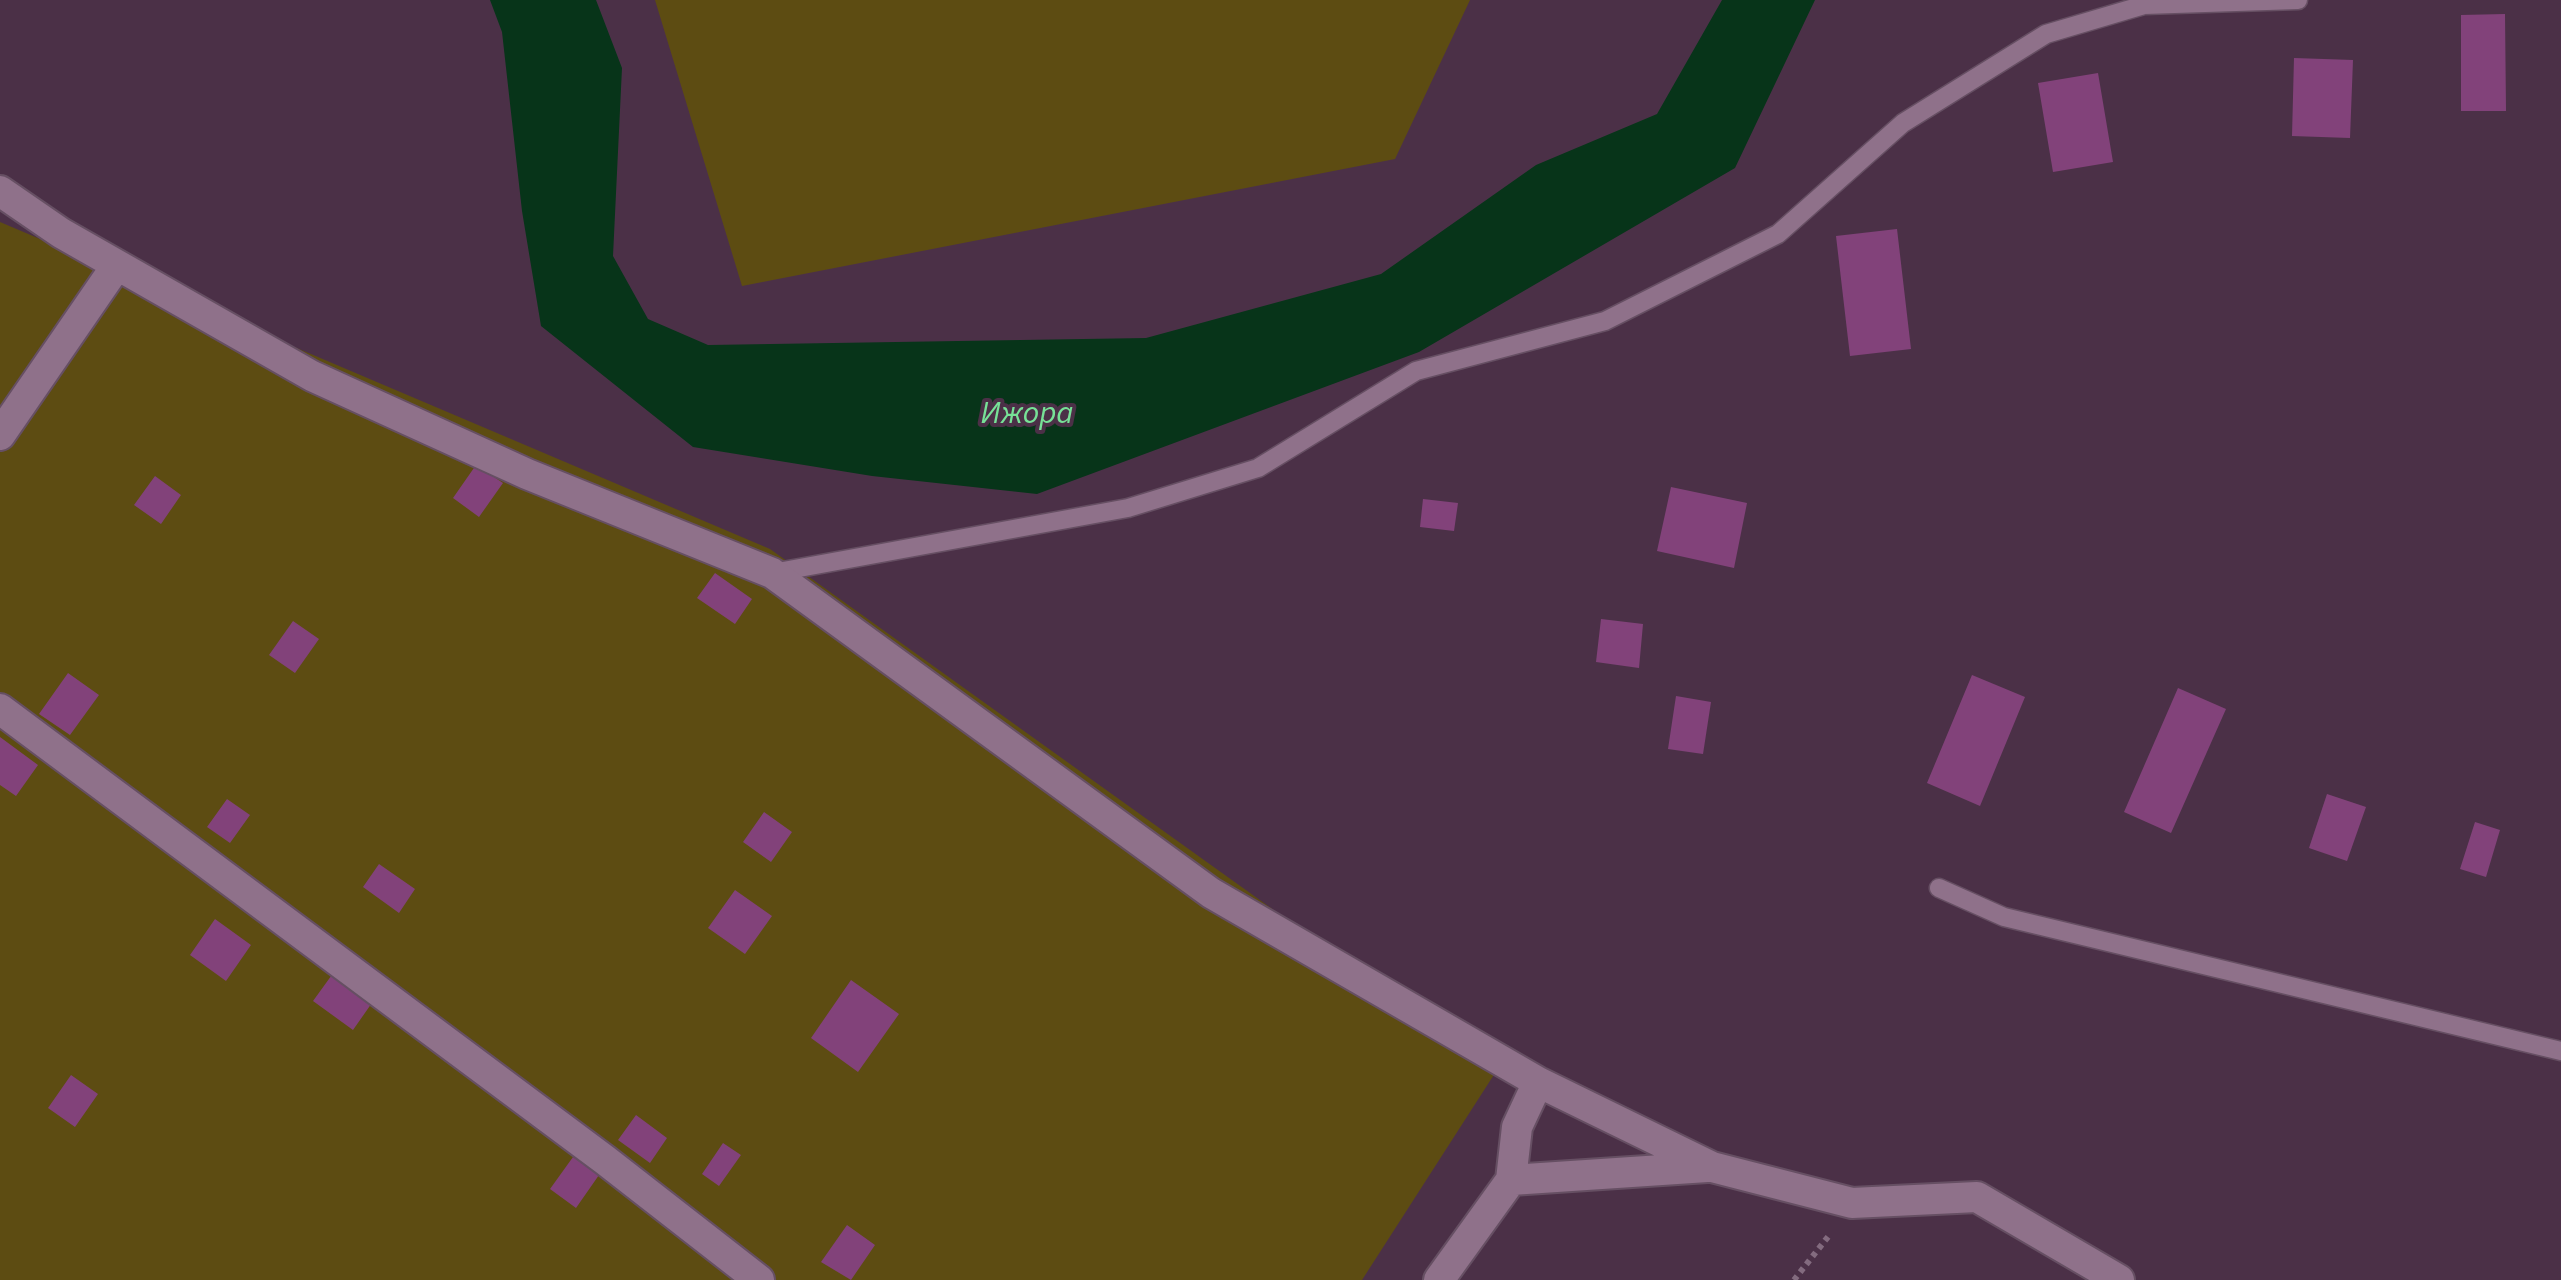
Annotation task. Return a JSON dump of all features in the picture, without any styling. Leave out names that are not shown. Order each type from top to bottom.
[{"type":"street","points":[[0,191],[61,232],[312,376],[526,474],[772,573],[1211,893],[1538,1082],[1712,1167],[1852,1203],[1977,1197],[2119,1280]]},
{"type":"street","points":[[0,436],[117,265]]},
{"type":"street","points":[[0,709],[605,1160],[759,1280]]},
{"type":"street","points":[[1439,1280],[1511,1180],[1517,1127],[1538,1082]]},
{"type":"street","points":[[1511,1180],[1712,1167]]},
{"type":"lane","points":[[772,573],[1128,508],[1258,468],[1416,371],[1605,321],[1778,234],[1903,122],[2046,34],[2144,5],[2298,0]]},
{"type":"lane","points":[[1939,888],[2004,917],[2561,1051]]},
{"type":"path","points":[[1794,1280],[1852,1203]]},
{"type":"shaded area","points":[[655,0],[1470,0],[1395,159],[742,286]]},
{"type":"shaded area","points":[[0,222],[770,549],[1497,1070],[1362,1280],[0,1280]]},
{"type":"water","name":"Ижора","points":[[490,0],[596,0],[622,68],[613,256],[648,319],[708,345],[1146,338],[1381,274],[1536,165],[1657,114],[1722,0],[1815,0],[1735,168],[1419,352],[1037,494],[872,476],[693,447],[541,326],[522,211],[502,32]]},
{"type":"building","points":[[2505,14],[2506,111],[2461,111],[2461,15]]},
{"type":"building","points":[[2294,58],[2353,60],[2350,138],[2292,136]]},
{"type":"building","points":[[2098,73],[2113,162],[2053,172],[2038,83]]},
{"type":"building","points":[[1897,229],[1911,349],[1850,356],[1836,236]]},
{"type":"building","points":[[476,465],[503,483],[479,517],[453,498]]},
{"type":"building","points":[[155,476],[181,495],[161,524],[134,505]]},
{"type":"building","points":[[1671,487],[1747,503],[1734,568],[1657,551]]},
{"type":"building","points":[[1423,499],[1458,503],[1454,531],[1420,527]]},
{"type":"building","points":[[715,573],[752,599],[735,624],[697,598]]},
{"type":"building","points":[[1601,619],[1643,624],[1639,668],[1596,662]]},
{"type":"building","points":[[293,621],[319,639],[295,673],[269,655]]},
{"type":"building","points":[[68,673],[99,695],[70,735],[39,714]]},
{"type":"building","points":[[1972,675],[2025,697],[1980,806],[1927,783]]},
{"type":"building","points":[[2178,688],[2226,709],[2171,833],[2124,812]]},
{"type":"building","points":[[1676,696],[1711,702],[1703,754],[1668,749]]},
{"type":"building","points":[[0,737],[38,765],[16,796],[0,785]]},
{"type":"building","points":[[2327,794],[2366,807],[2347,861],[2309,848]]},
{"type":"building","points":[[227,799],[250,815],[230,843],[207,827]]},
{"type":"building","points":[[764,812],[792,832],[771,862],[743,842]]},
{"type":"building","points":[[2475,822],[2500,830],[2486,877],[2460,869]]},
{"type":"building","points":[[379,864],[415,889],[399,913],[363,887]]},
{"type":"building","points":[[735,890],[772,916],[745,954],[708,928]]},
{"type":"building","points":[[215,919],[251,945],[226,981],[190,955]]},
{"type":"building","points":[[334,972],[374,1000],[353,1030],[313,1001]]},
{"type":"building","points":[[851,980],[899,1014],[858,1072],[811,1038]]},
{"type":"building","points":[[71,1075],[98,1094],[75,1127],[48,1108]]},
{"type":"building","points":[[636,1115],[667,1138],[650,1163],[618,1140]]},
{"type":"building","points":[[723,1143],[741,1155],[719,1186],[702,1174]]},
{"type":"building","points":[[573,1157],[599,1175],[576,1208],[550,1189]]},
{"type":"building","points":[[847,1225],[875,1245],[851,1280],[821,1262]]}]
